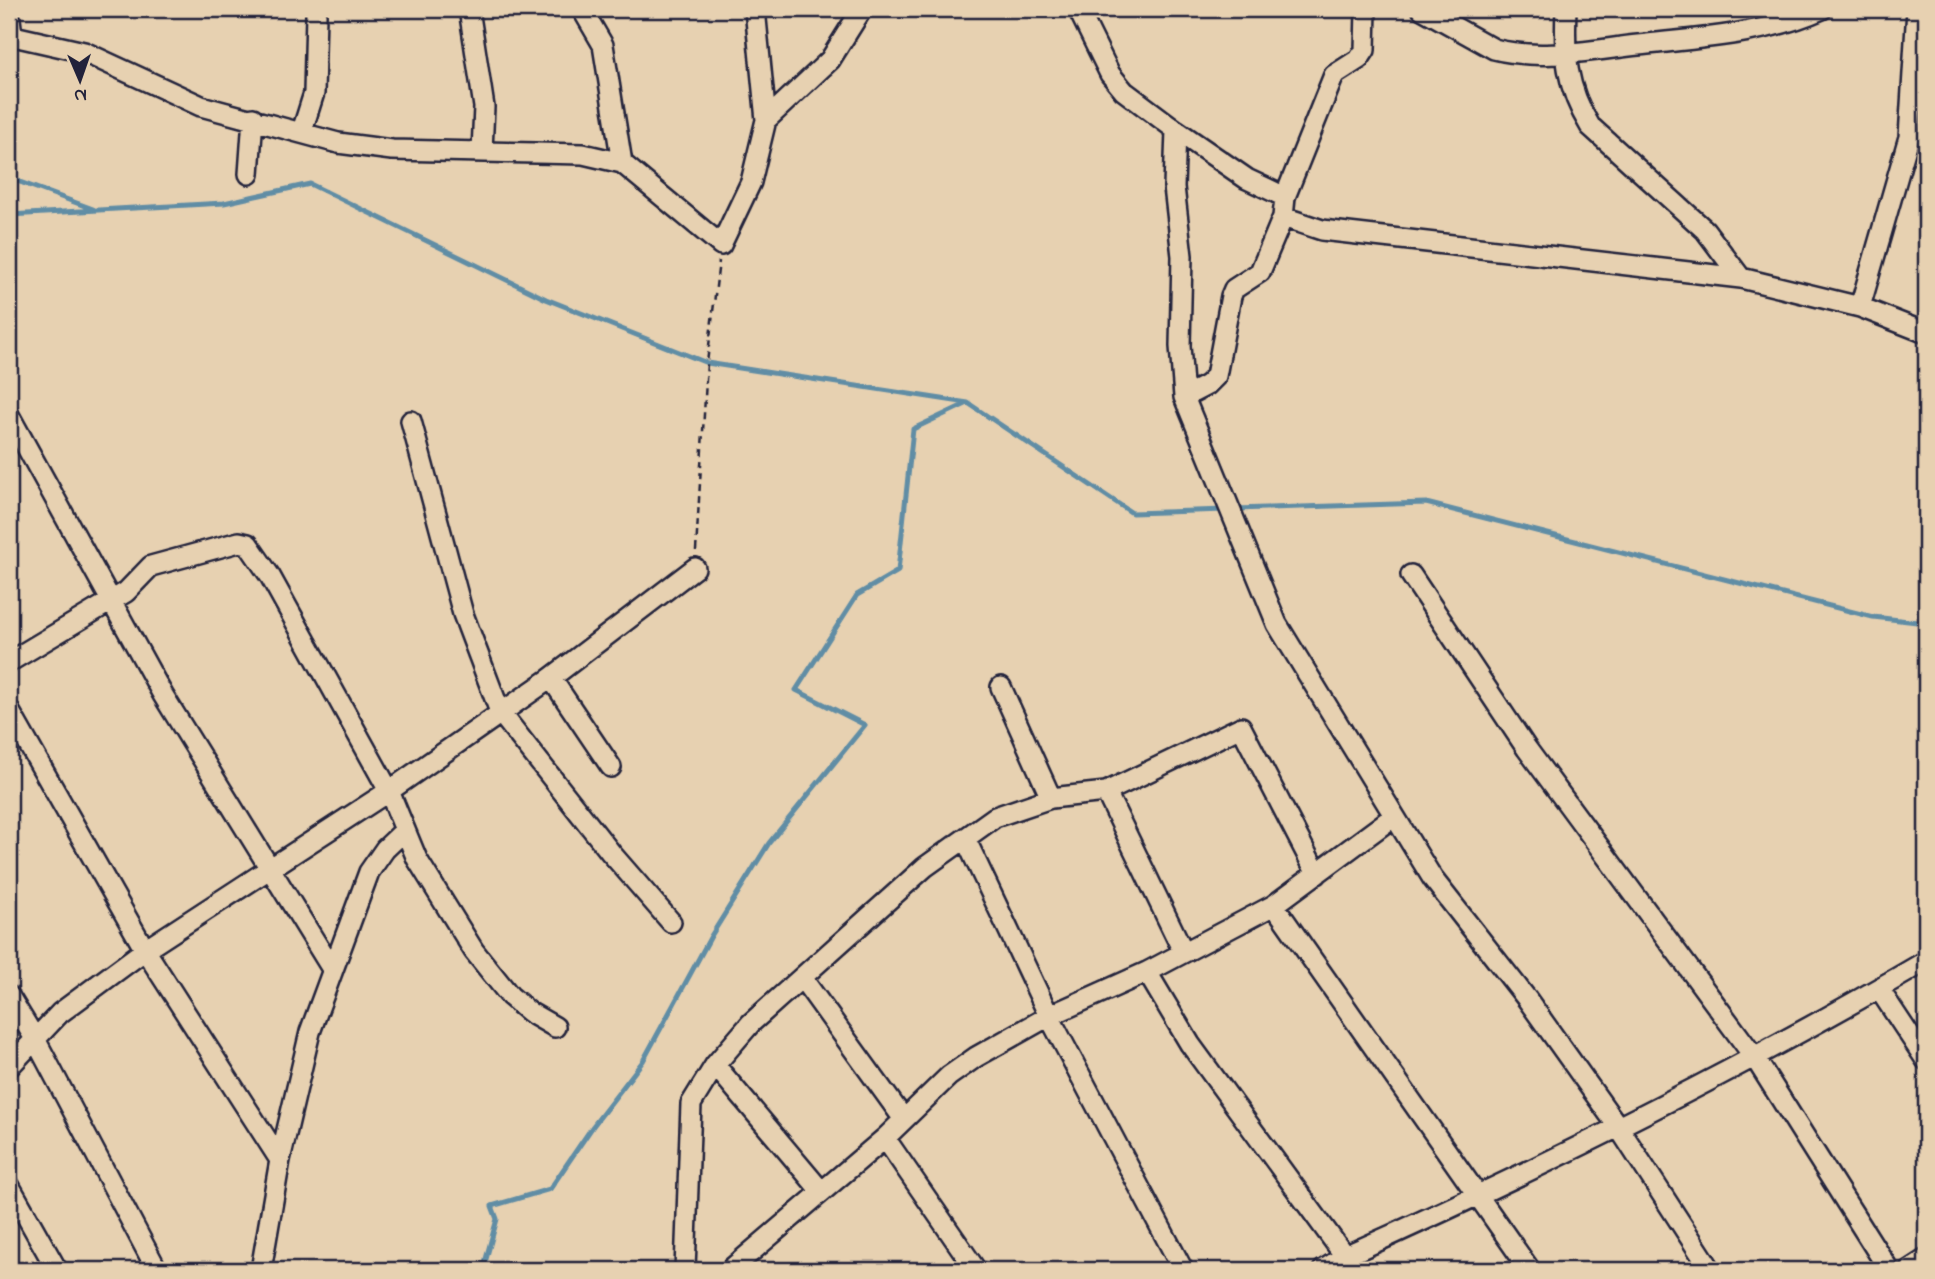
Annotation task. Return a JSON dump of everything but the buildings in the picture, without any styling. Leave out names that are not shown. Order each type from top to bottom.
[{"type":"street","points":[[469,9],[484,107],[482,151]]},
{"type":"street","points":[[582,9],[603,46],[622,163]]},
{"type":"street","points":[[9,11],[11,35],[84,52],[188,101],[338,143],[391,150],[583,154],[622,163],[721,245],[751,182],[766,120],[755,9]]},
{"type":"street","points":[[766,120],[830,60],[862,9]]},
{"type":"street","points":[[1078,9],[1110,74],[1124,91],[1284,207],[1322,230],[1741,278],[1860,307],[1926,333]]},
{"type":"street","points":[[1184,397],[1207,385],[1216,376],[1231,296],[1234,289],[1260,272],[1334,75],[1360,59],[1365,50],[1366,9]]},
{"type":"street","points":[[1422,9],[1494,49],[1506,52],[1564,54],[1737,33],[1799,19],[1822,9]]},
{"type":"street","points":[[1566,9],[1564,54],[1578,107],[1590,126],[1705,230],[1741,278]]},
{"type":"street","points":[[1860,307],[1909,137],[1917,9]]},
{"type":"street","points":[[302,131],[314,93],[316,15]]},
{"type":"street","points":[[248,174],[253,118]]},
{"type":"street","points":[[1176,130],[1174,187],[1182,256],[1180,346],[1184,397],[1278,624],[1433,879],[1527,999],[1619,1128],[1711,1270]]},
{"type":"street","points":[[9,415],[163,695],[332,969]]},
{"type":"street","points":[[411,421],[463,614],[500,712],[611,853],[671,922]]},
{"type":"street","points":[[9,662],[126,592],[151,566],[239,542],[248,544],[270,576],[389,791],[403,832],[474,951],[510,996],[529,1012],[555,1027]]},
{"type":"street","points":[[9,1067],[34,1037],[60,1013],[145,950],[389,791],[551,678],[695,568]]},
{"type":"street","points":[[1411,575],[1527,749],[1755,1058],[1889,1270]]},
{"type":"street","points":[[551,678],[611,768]]},
{"type":"street","points":[[1001,687],[1051,798]]},
{"type":"street","points":[[9,710],[145,950],[280,1160]]},
{"type":"street","points":[[685,1270],[691,1104],[715,1065],[751,1023],[925,867],[995,817],[1051,798],[1106,792],[1241,727],[1317,874]]},
{"type":"street","points":[[1106,792],[1183,951]]},
{"type":"street","points":[[730,1270],[884,1138],[949,1076],[976,1057],[1049,1016],[1147,972],[1274,905],[1393,817]]},
{"type":"street","points":[[261,1270],[280,1160],[310,1032],[369,872],[385,849],[403,832]]},
{"type":"street","points":[[966,840],[1049,1016],[1183,1270]]},
{"type":"street","points":[[1274,905],[1530,1270]]},
{"type":"street","points":[[1323,1270],[1350,1263],[1619,1128],[1755,1058],[1926,961]]},
{"type":"street","points":[[1147,972],[1189,1044],[1350,1263]]},
{"type":"street","points":[[802,978],[903,1118]]},
{"type":"street","points":[[1878,989],[1926,1060]]},
{"type":"street","points":[[9,996],[34,1037],[157,1270]]},
{"type":"street","points":[[715,1065],[821,1191]]},
{"type":"street","points":[[884,1138],[976,1270]]},
{"type":"street","points":[[9,1185],[57,1270]]},
{"type":"street","points":[[1909,1270],[1926,1259]]},
{"type":"path","points":[[695,568],[707,363],[721,245]]},
{"type":"waterway","points":[[9,178],[93,209]]},
{"type":"waterway","points":[[9,215],[224,203],[310,184],[546,299],[707,363],[968,403],[1132,513],[1226,510]]},
{"type":"waterway","points":[[483,1270],[497,1219],[492,1206],[550,1189],[593,1126],[643,1061],[711,936],[769,843],[865,725],[796,690],[857,595],[898,571],[913,429],[968,403]]},
{"type":"waterway","points":[[1236,509],[1426,503],[1873,617],[1926,623]]}]
